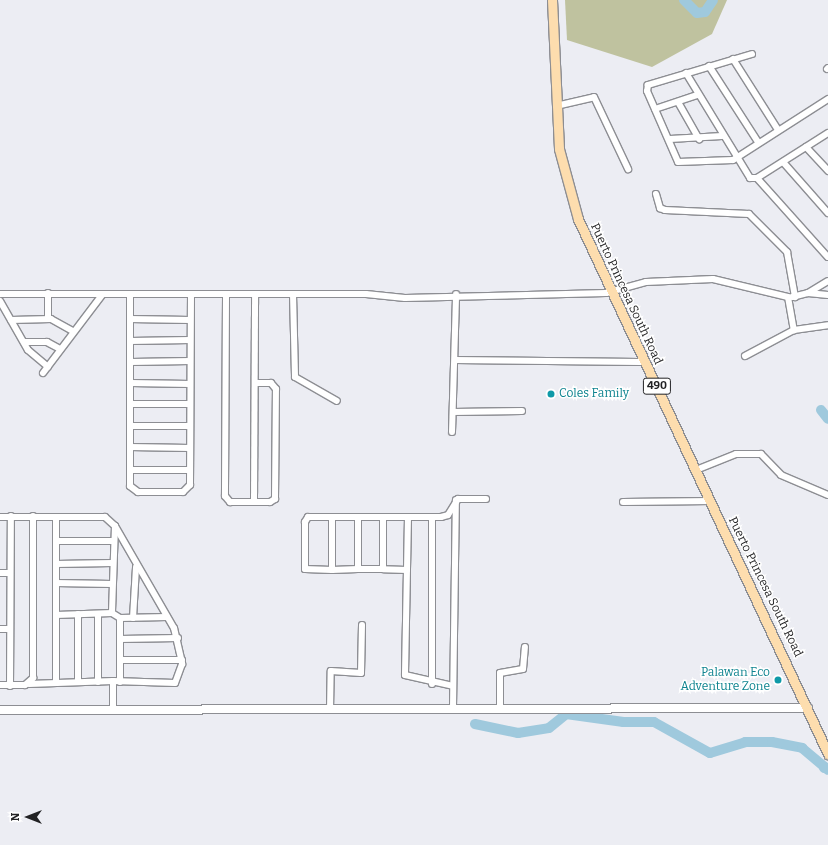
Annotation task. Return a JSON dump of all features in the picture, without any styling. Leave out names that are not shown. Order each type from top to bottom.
[{"type":"main road","name":"Puerto Princesa South Road","points":[[552,0],[556,106],[566,183],[578,219],[808,708],[828,754]]},
{"type":"street","points":[[752,54],[648,85],[655,109],[680,163],[737,158],[758,142],[828,99]]},
{"type":"street","points":[[733,59],[778,130]]},
{"type":"street","points":[[709,66],[758,142]]},
{"type":"street","points":[[686,73],[697,95],[748,176],[757,178],[828,257]]},
{"type":"street","points":[[655,109],[697,95]]},
{"type":"street","points":[[556,106],[594,97],[628,169]]},
{"type":"street","points":[[678,102],[699,139]]},
{"type":"street","points":[[757,178],[828,133]]},
{"type":"street","points":[[670,139],[699,139],[722,136]]},
{"type":"street","points":[[806,147],[828,171]]},
{"type":"street","points":[[783,162],[828,213]]},
{"type":"street","points":[[656,194],[660,208],[665,210],[748,214],[787,252],[794,330]]},
{"type":"street","points":[[0,294],[48,292],[102,295],[226,297],[293,294],[405,298],[456,294],[612,291],[646,282],[713,279],[792,297],[808,293],[828,294]]},
{"type":"street","points":[[808,293],[828,281]]},
{"type":"street","points":[[48,292],[48,318]]},
{"type":"street","points":[[293,294],[295,377],[337,401]]},
{"type":"street","points":[[452,432],[456,294]]},
{"type":"street","points":[[43,373],[73,331],[102,295]]},
{"type":"street","points":[[130,295],[130,486],[138,492],[186,491],[190,485],[191,296]]},
{"type":"street","points":[[254,502],[256,383],[255,296]]},
{"type":"street","points":[[226,297],[225,496],[230,502],[272,502],[275,496],[276,389],[271,383],[256,383]]},
{"type":"street","points":[[0,301],[31,354],[48,367]]},
{"type":"street","points":[[12,320],[48,318],[73,331]]},
{"type":"street","points":[[130,319],[190,320]]},
{"type":"street","points":[[745,356],[794,330],[828,325]]},
{"type":"street","points":[[130,341],[190,340]]},
{"type":"street","points":[[24,342],[47,342],[60,349]]},
{"type":"street","points":[[455,360],[645,362]]},
{"type":"street","points":[[131,362],[190,361]]},
{"type":"street","points":[[131,383],[190,384]]},
{"type":"street","points":[[131,404],[190,404]]},
{"type":"street","points":[[453,412],[522,410]]},
{"type":"street","points":[[131,426],[190,426]]},
{"type":"street","points":[[130,447],[190,448]]},
{"type":"street","points":[[696,470],[736,454],[761,454],[781,475],[828,496]]},
{"type":"street","points":[[130,470],[190,470]]},
{"type":"street","points":[[456,500],[486,499]]},
{"type":"street","points":[[407,570],[306,570],[306,518],[432,518],[448,515],[456,500]]},
{"type":"street","points":[[453,707],[456,500]]},
{"type":"street","points":[[623,502],[711,501]]},
{"type":"street","points":[[10,686],[11,516]]},
{"type":"street","points":[[29,684],[33,675],[33,516]]},
{"type":"street","points":[[0,517],[105,517],[115,526],[136,567],[167,617],[178,638],[182,660],[181,676],[175,683],[113,681],[10,686],[0,685]]},
{"type":"street","points":[[56,517],[56,683]]},
{"type":"street","points":[[332,517],[332,570]]},
{"type":"street","points":[[358,517],[358,569]]},
{"type":"street","points":[[383,517],[383,570]]},
{"type":"street","points":[[408,517],[406,675],[432,684],[453,686]]},
{"type":"street","points":[[432,518],[432,684]]},
{"type":"street","points":[[112,613],[112,541],[115,526]]},
{"type":"street","points":[[56,541],[112,541]]},
{"type":"street","points":[[56,564],[112,563]]},
{"type":"street","points":[[133,618],[136,567]]},
{"type":"street","points":[[0,572],[10,572]]},
{"type":"street","points":[[56,583],[112,584]]},
{"type":"street","points":[[56,615],[112,613],[120,618],[167,617]]},
{"type":"street","points":[[78,614],[78,682]]},
{"type":"street","points":[[98,614],[98,682]]},
{"type":"street","points":[[120,618],[120,682]]},
{"type":"street","points":[[330,710],[331,671],[359,675],[361,673],[362,625]]},
{"type":"street","points":[[0,628],[10,629]]},
{"type":"street","points":[[120,639],[178,638]]},
{"type":"street","points":[[500,707],[500,673],[523,669],[525,647]]},
{"type":"street","points":[[120,660],[182,660]]},
{"type":"street","points":[[113,681],[113,709]]},
{"type":"street","points":[[0,710],[330,710],[453,707],[808,708]]},
{"type":"green space","points":[[565,0],[727,0],[712,34],[652,67],[567,40]]},
{"type":"water","points":[[824,761],[828,763],[830,767],[828,771],[824,773],[820,771],[818,767],[820,763]]},
{"type":"waterway","points":[[684,0],[697,13],[705,12],[713,0]]},
{"type":"waterway","points":[[821,410],[828,419]]},
{"type":"waterway","points":[[475,724],[518,733],[549,728],[566,714],[623,722],[654,722],[710,753],[745,742],[772,742],[802,748],[828,770]]},
{"type":"place","name":"Coles Family","points":[[551,394]]},
{"type":"place","name":"Palawan Eco Adventure Zone","points":[[778,680]]}]
